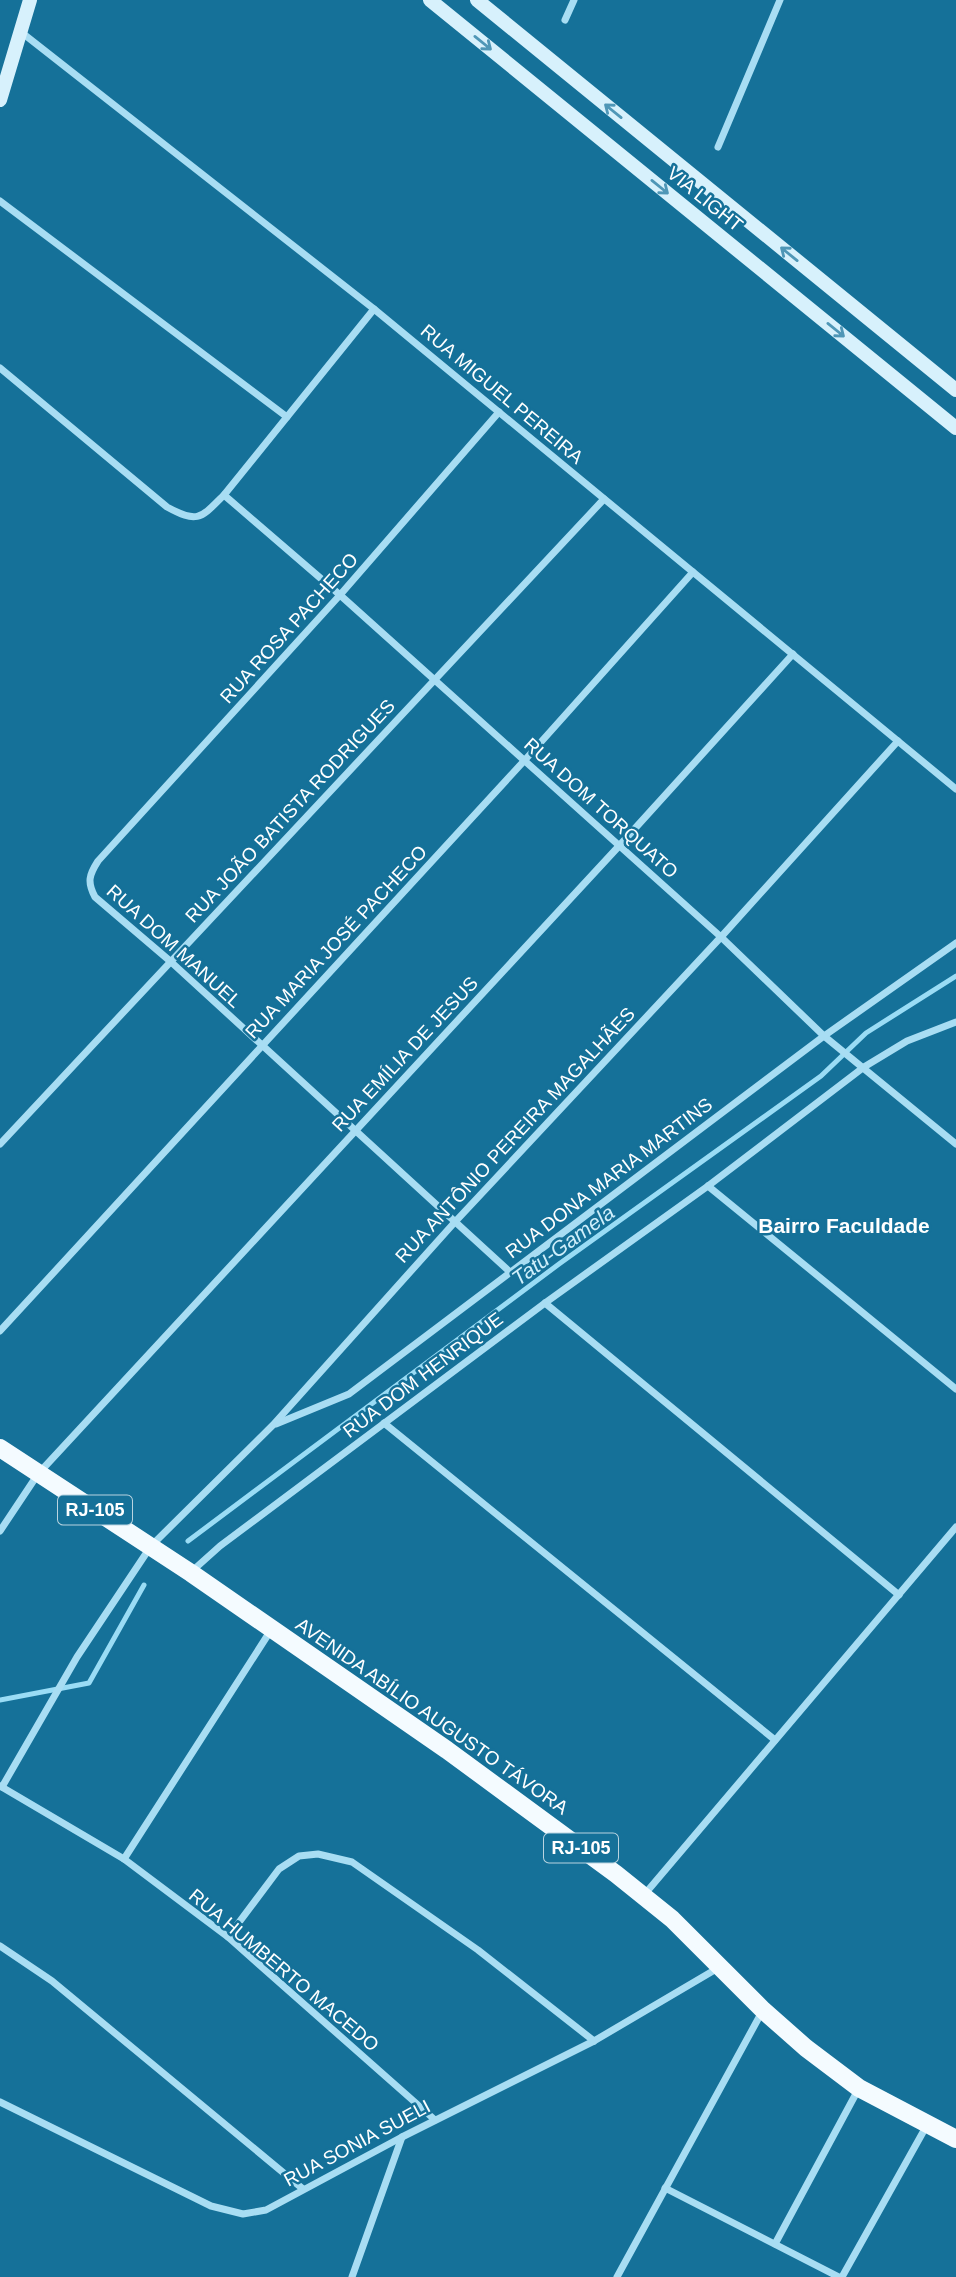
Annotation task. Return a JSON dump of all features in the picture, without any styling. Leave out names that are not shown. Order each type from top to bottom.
[{"type":"main road","name":"AVENIDA ABÍLIO AUGUSTO TÁVORA","points":[[0,1448],[272,1628],[468,1766],[672,1919],[763,2010],[806,2048],[859,2088],[956,2139]]},
{"type":"street","points":[[0,100],[30,0]]},
{"type":"street","name":"VIA LIGHT","points":[[430,0],[956,428]]},
{"type":"street","name":"VIA LIGHT","points":[[477,0],[956,390]]},
{"type":"street","points":[[565,20],[574,0]]},
{"type":"street","points":[[718,147],[780,0]]},
{"type":"street","name":"RUA MIGUEL PEREIRA","points":[[21,32],[374,309],[956,789]]},
{"type":"street","points":[[0,201],[287,417]]},
{"type":"street","points":[[0,368],[167,507],[181,515],[196,518],[206,513],[224,495],[374,309]]},
{"type":"street","name":"RUA ROSA PACHECO","points":[[98,861],[340,595],[499,412]]},
{"type":"street","name":"RUA DOM TORQUATO","points":[[224,495],[340,595],[721,937],[824,1036],[956,1144]]},
{"type":"street","name":"RUA JOÃO BATISTA RODRIGUES","points":[[0,1144],[604,499]]},
{"type":"street","name":"RUA MARIA JOSÉ PACHECO","points":[[0,1331],[524,761],[693,572]]},
{"type":"street","name":"RUA EMÍLIA DE JESUS","points":[[0,1531],[38,1474],[793,654]]},
{"type":"street","name":"RUA ANTÔNIO PEREIRA MAGALHÃES","points":[[1,1787],[77,1657],[151,1546],[273,1425],[454,1223],[721,937],[898,741]]},
{"type":"street","name":"RUA DOM MANUEL","points":[[98,861],[89,874],[89,886],[95,897],[170,961],[510,1272]]},
{"type":"street","name":"RUA DONA MARIA MARTINS","points":[[273,1425],[349,1394],[824,1036],[956,943]]},
{"type":"street","name":"RUA DOM HENRIQUE","points":[[191,1573],[220,1546],[545,1303],[708,1186],[864,1067],[907,1041],[956,1022]]},
{"type":"street","points":[[708,1186],[956,1389]]},
{"type":"street","points":[[545,1303],[899,1595]]},
{"type":"street","points":[[384,1423],[775,1740]]},
{"type":"street","points":[[643,1896],[956,1527]]},
{"type":"street","points":[[124,1859],[272,1628]]},
{"type":"street","name":"RUA HUMBERTO MACEDO","points":[[1,1787],[124,1859],[228,1937],[435,2120]]},
{"type":"street","points":[[228,1937],[279,1869],[299,1856],[318,1854],[352,1862],[478,1951],[594,2041]]},
{"type":"street","points":[[0,1947],[52,1981],[303,2189]]},
{"type":"street","name":"RUA SONIA SUELI","points":[[0,2102],[211,2206],[243,2214],[266,2210],[402,2137],[594,2041],[720,1966]]},
{"type":"street","points":[[617,2277],[763,2010]]},
{"type":"street","points":[[775,2244],[859,2088]]},
{"type":"street","points":[[665,2188],[840,2277],[927,2124]]},
{"type":"street","points":[[352,2277],[402,2137]]},
{"type":"waterway","name":"Tatu-Gamela","points":[[188,1541],[559,1264],[821,1076],[866,1033],[956,976]]},
{"type":"waterway","name":"Tatu-Gamela","points":[[0,1700],[89,1683],[144,1585]]},
{"type":"district","name":"Bairro Faculdade","points":[[844,1225]]}]
